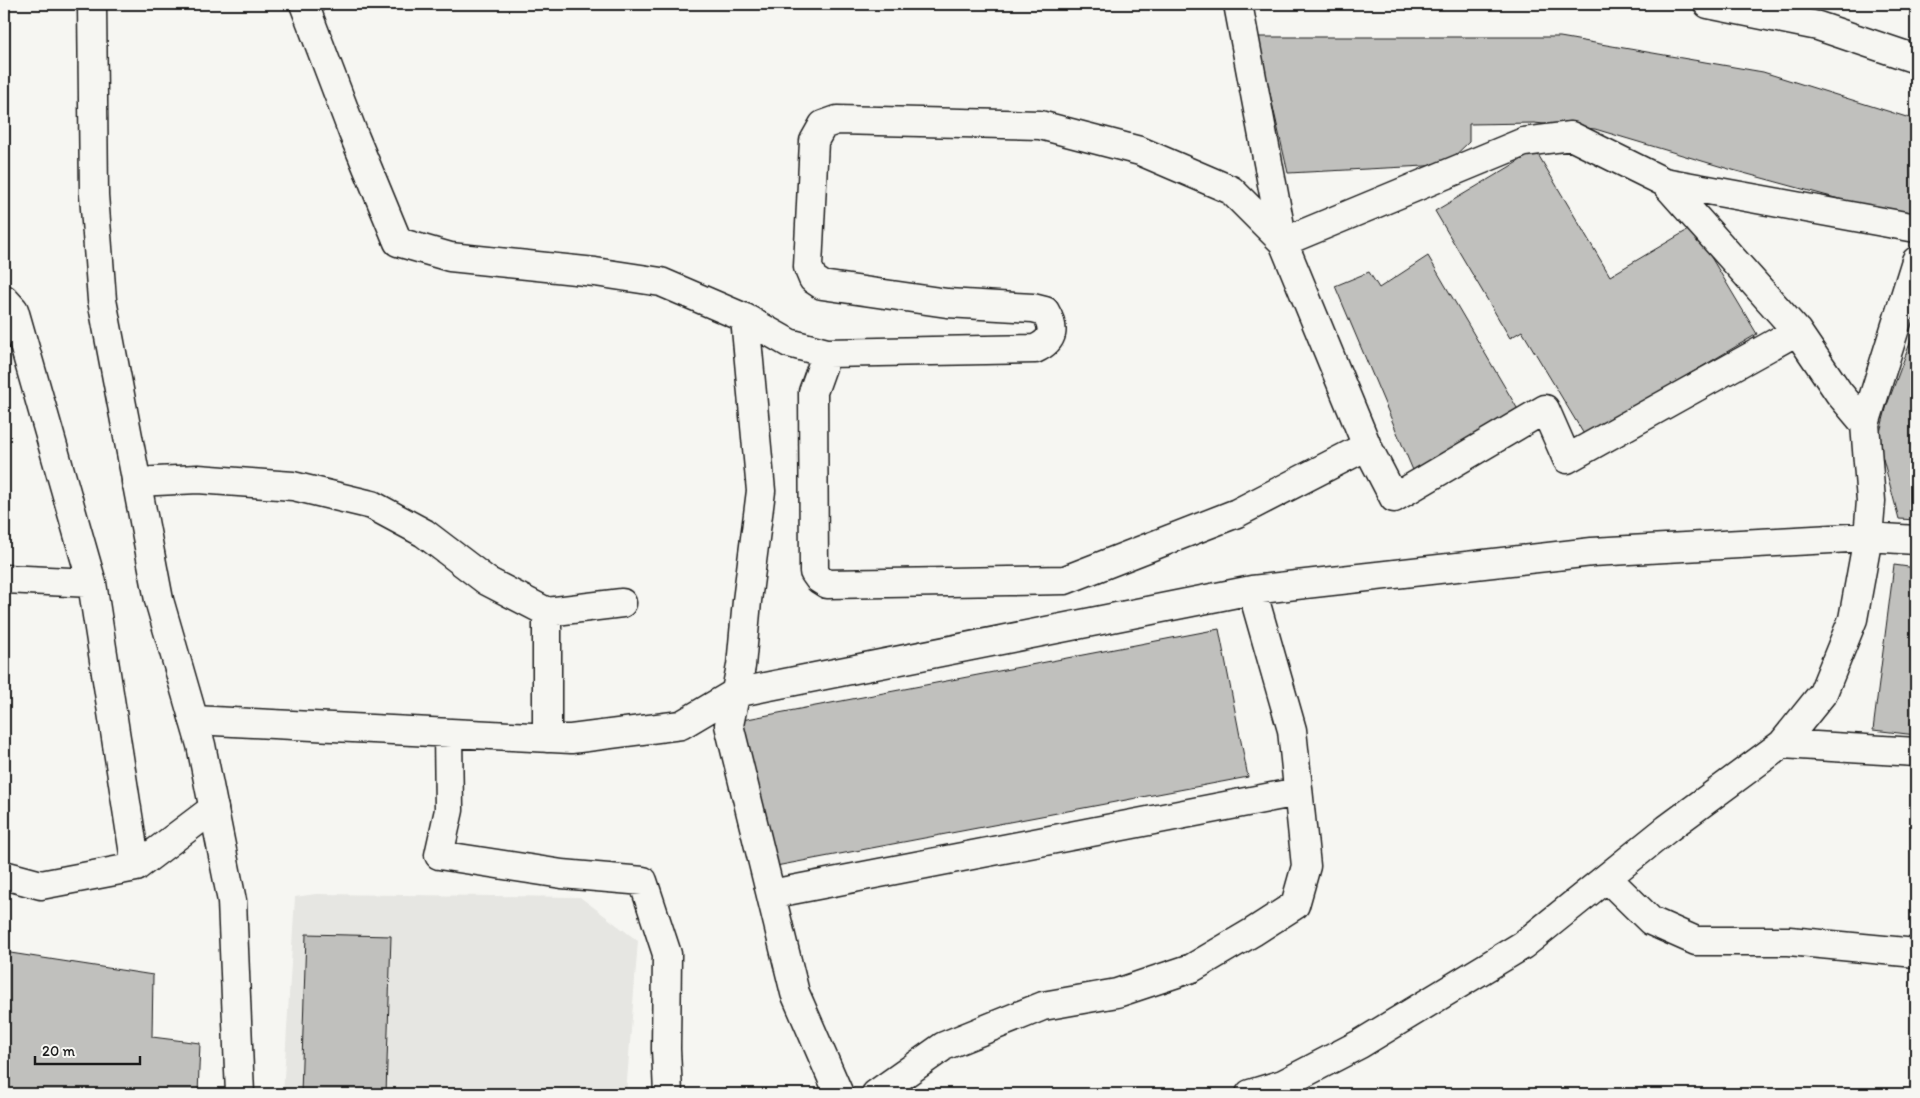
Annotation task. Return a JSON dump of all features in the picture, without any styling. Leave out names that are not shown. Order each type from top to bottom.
[{"type":"street","points":[[92,4],[94,195],[102,300],[159,600],[201,745],[232,901],[240,1094]]},
{"type":"street","points":[[304,4],[353,133],[398,242],[450,257],[595,272],[661,282],[745,318],[789,343],[827,353],[1035,349],[1046,344],[1052,322],[1045,311],[1033,308],[947,303],[822,285],[813,279],[808,267],[814,141],[823,125],[837,120],[1040,125],[1140,151],[1231,190],[1283,242]]},
{"type":"street","points":[[1238,4],[1283,242],[1367,446],[1394,498],[1545,409],[1567,459],[1797,331]]},
{"type":"street","points":[[1708,4],[1818,26],[1916,58]]},
{"type":"street","points":[[1283,242],[1524,142],[1571,136],[1664,182],[1916,228]]},
{"type":"street","points":[[1664,182],[1797,331],[1839,393],[1865,424]]},
{"type":"street","points":[[1250,1094],[1283,1084],[1360,1044],[1523,945],[1667,830],[1782,744],[1823,693],[1853,619],[1868,537],[1871,501],[1865,424],[1916,261]]},
{"type":"street","points":[[4,299],[14,310],[92,583],[136,867]]},
{"type":"street","points":[[745,318],[761,491],[741,666],[729,725],[794,993],[839,1094]]},
{"type":"street","points":[[827,353],[813,392],[814,572],[819,579],[827,584],[1065,580],[1237,513],[1367,446]]},
{"type":"street","points":[[136,482],[198,479],[293,486],[372,506],[424,533],[487,581],[547,612],[622,603]]},
{"type":"street","points":[[194,720],[571,739],[680,725],[735,693],[1252,590],[1592,552],[1868,537],[1916,540]]},
{"type":"street","points":[[4,579],[92,583]]},
{"type":"street","points":[[876,1094],[944,1046],[1043,1006],[1117,993],[1192,968],[1294,905],[1306,866],[1292,730],[1252,590]]},
{"type":"street","points":[[547,612],[547,738]]},
{"type":"street","points":[[448,734],[449,810],[439,855],[562,874],[643,881],[667,954],[666,1049],[668,1094]]},
{"type":"street","points":[[1782,744],[1916,752]]},
{"type":"street","points":[[770,894],[1298,792]]},
{"type":"street","points":[[4,875],[41,885],[136,867],[214,808]]},
{"type":"street","points":[[1607,878],[1650,922],[1696,941],[1788,941],[1916,953]]},
{"type":"shaded area","points":[[316,894],[580,897],[638,941],[626,1094],[283,1094],[295,897]]},
{"type":"building","points":[[1257,37],[1560,37],[1763,72],[1916,120],[1916,220],[1729,169],[1595,129],[1534,123],[1469,124],[1469,142],[1445,165],[1288,173]]},
{"type":"building","points":[[1536,151],[1610,276],[1693,227],[1757,334],[1585,436],[1522,331],[1510,338],[1435,211]]},
{"type":"building","points":[[1428,256],[1520,413],[1415,475],[1335,286],[1369,272],[1379,288]]},
{"type":"building","points":[[1916,327],[1916,520],[1899,519],[1878,440],[1887,405]]},
{"type":"building","points":[[1894,565],[1916,568],[1916,735],[1873,730]]},
{"type":"building","points":[[1219,629],[1248,777],[776,866],[742,720]]},
{"type":"building","points":[[306,934],[391,936],[386,1094],[301,1094]]},
{"type":"building","points":[[4,952],[153,975],[152,1037],[200,1043],[198,1094],[4,1094]]}]
